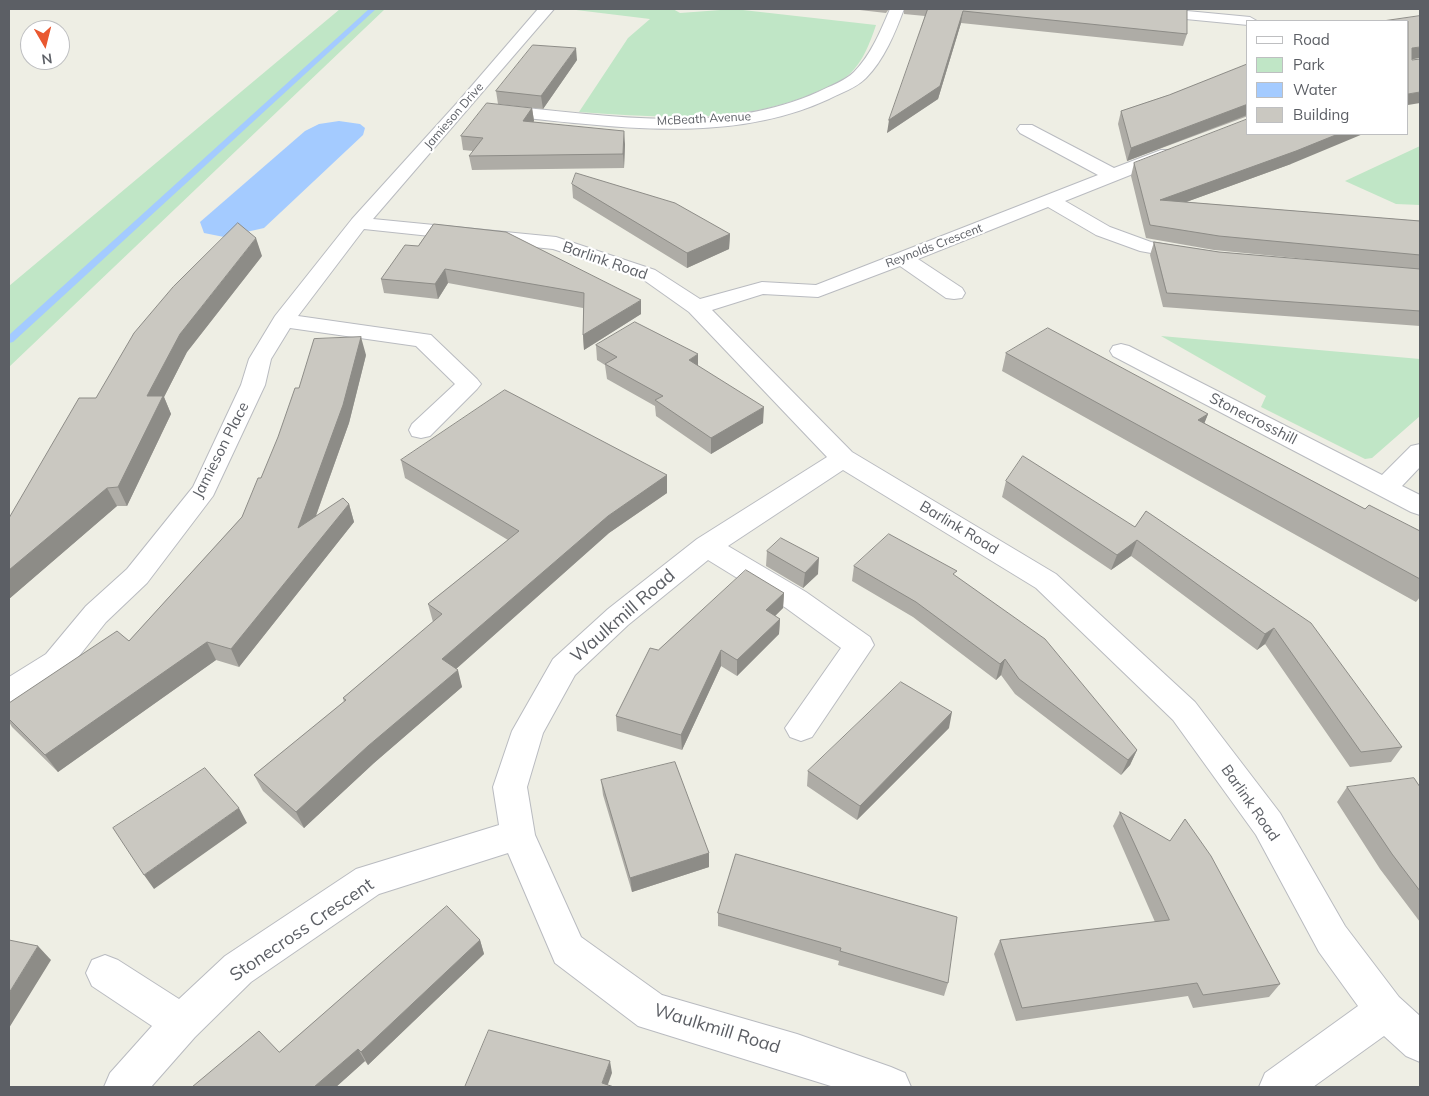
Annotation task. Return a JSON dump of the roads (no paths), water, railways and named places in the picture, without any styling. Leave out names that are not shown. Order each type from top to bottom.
[{"type":"street","name":"Jamieson Drive","points":[[359,223],[463,107],[540,14],[547,9]]},
{"type":"street","name":"McBeath Avenue","points":[[463,107],[666,123],[752,118],[827,95],[860,75],[888,31],[896,9]]},
{"type":"street","points":[[1123,9],[1246,21]]},
{"type":"street","points":[[1211,18],[1212,36]]},
{"type":"street","points":[[1026,129],[1112,175]]},
{"type":"street","name":"Reynolds Crescent","points":[[697,306],[762,288],[818,291],[904,259],[1185,147]]},
{"type":"street","points":[[1051,200],[1103,231],[1147,247],[1214,258]]},
{"type":"street","name":"Barlink Road","points":[[359,223],[556,244],[648,274],[697,306],[843,458],[1046,581],[1184,711],[1268,824],[1332,939],[1384,1011],[1420,1042]]},
{"type":"street","name":"Jamieson Place","points":[[9,693],[57,662],[96,614],[137,576],[204,490],[253,385],[260,359],[283,322],[359,223]]},
{"type":"street","points":[[904,259],[954,293]]},
{"type":"street","points":[[283,322],[423,340],[469,384],[421,430]]},
{"type":"street","name":"Stonecrosshill","points":[[1121,351],[1420,506]]},
{"type":"street","points":[[1386,487],[1420,452]]},
{"type":"street","name":"Waulkmill Road","points":[[843,458],[706,546],[618,617],[564,667],[528,731],[510,787],[518,834],[568,950],[652,1012],[797,1054],[891,1087]]},
{"type":"street","points":[[706,546],[796,600],[859,645],[801,728]]},
{"type":"street","name":"Stonecross Crescent","points":[[124,1087],[181,1023],[238,968],[369,881],[518,834]]},
{"type":"street","points":[[105,973],[181,1023]]},
{"type":"street","points":[[1279,1087],[1384,1011]]},
{"type":"water","points":[[339,121],[360,124],[365,128],[363,135],[264,228],[224,237],[204,233],[200,222],[305,131],[319,124]]},
{"type":"waterway","points":[[9,340],[373,9]]}]
